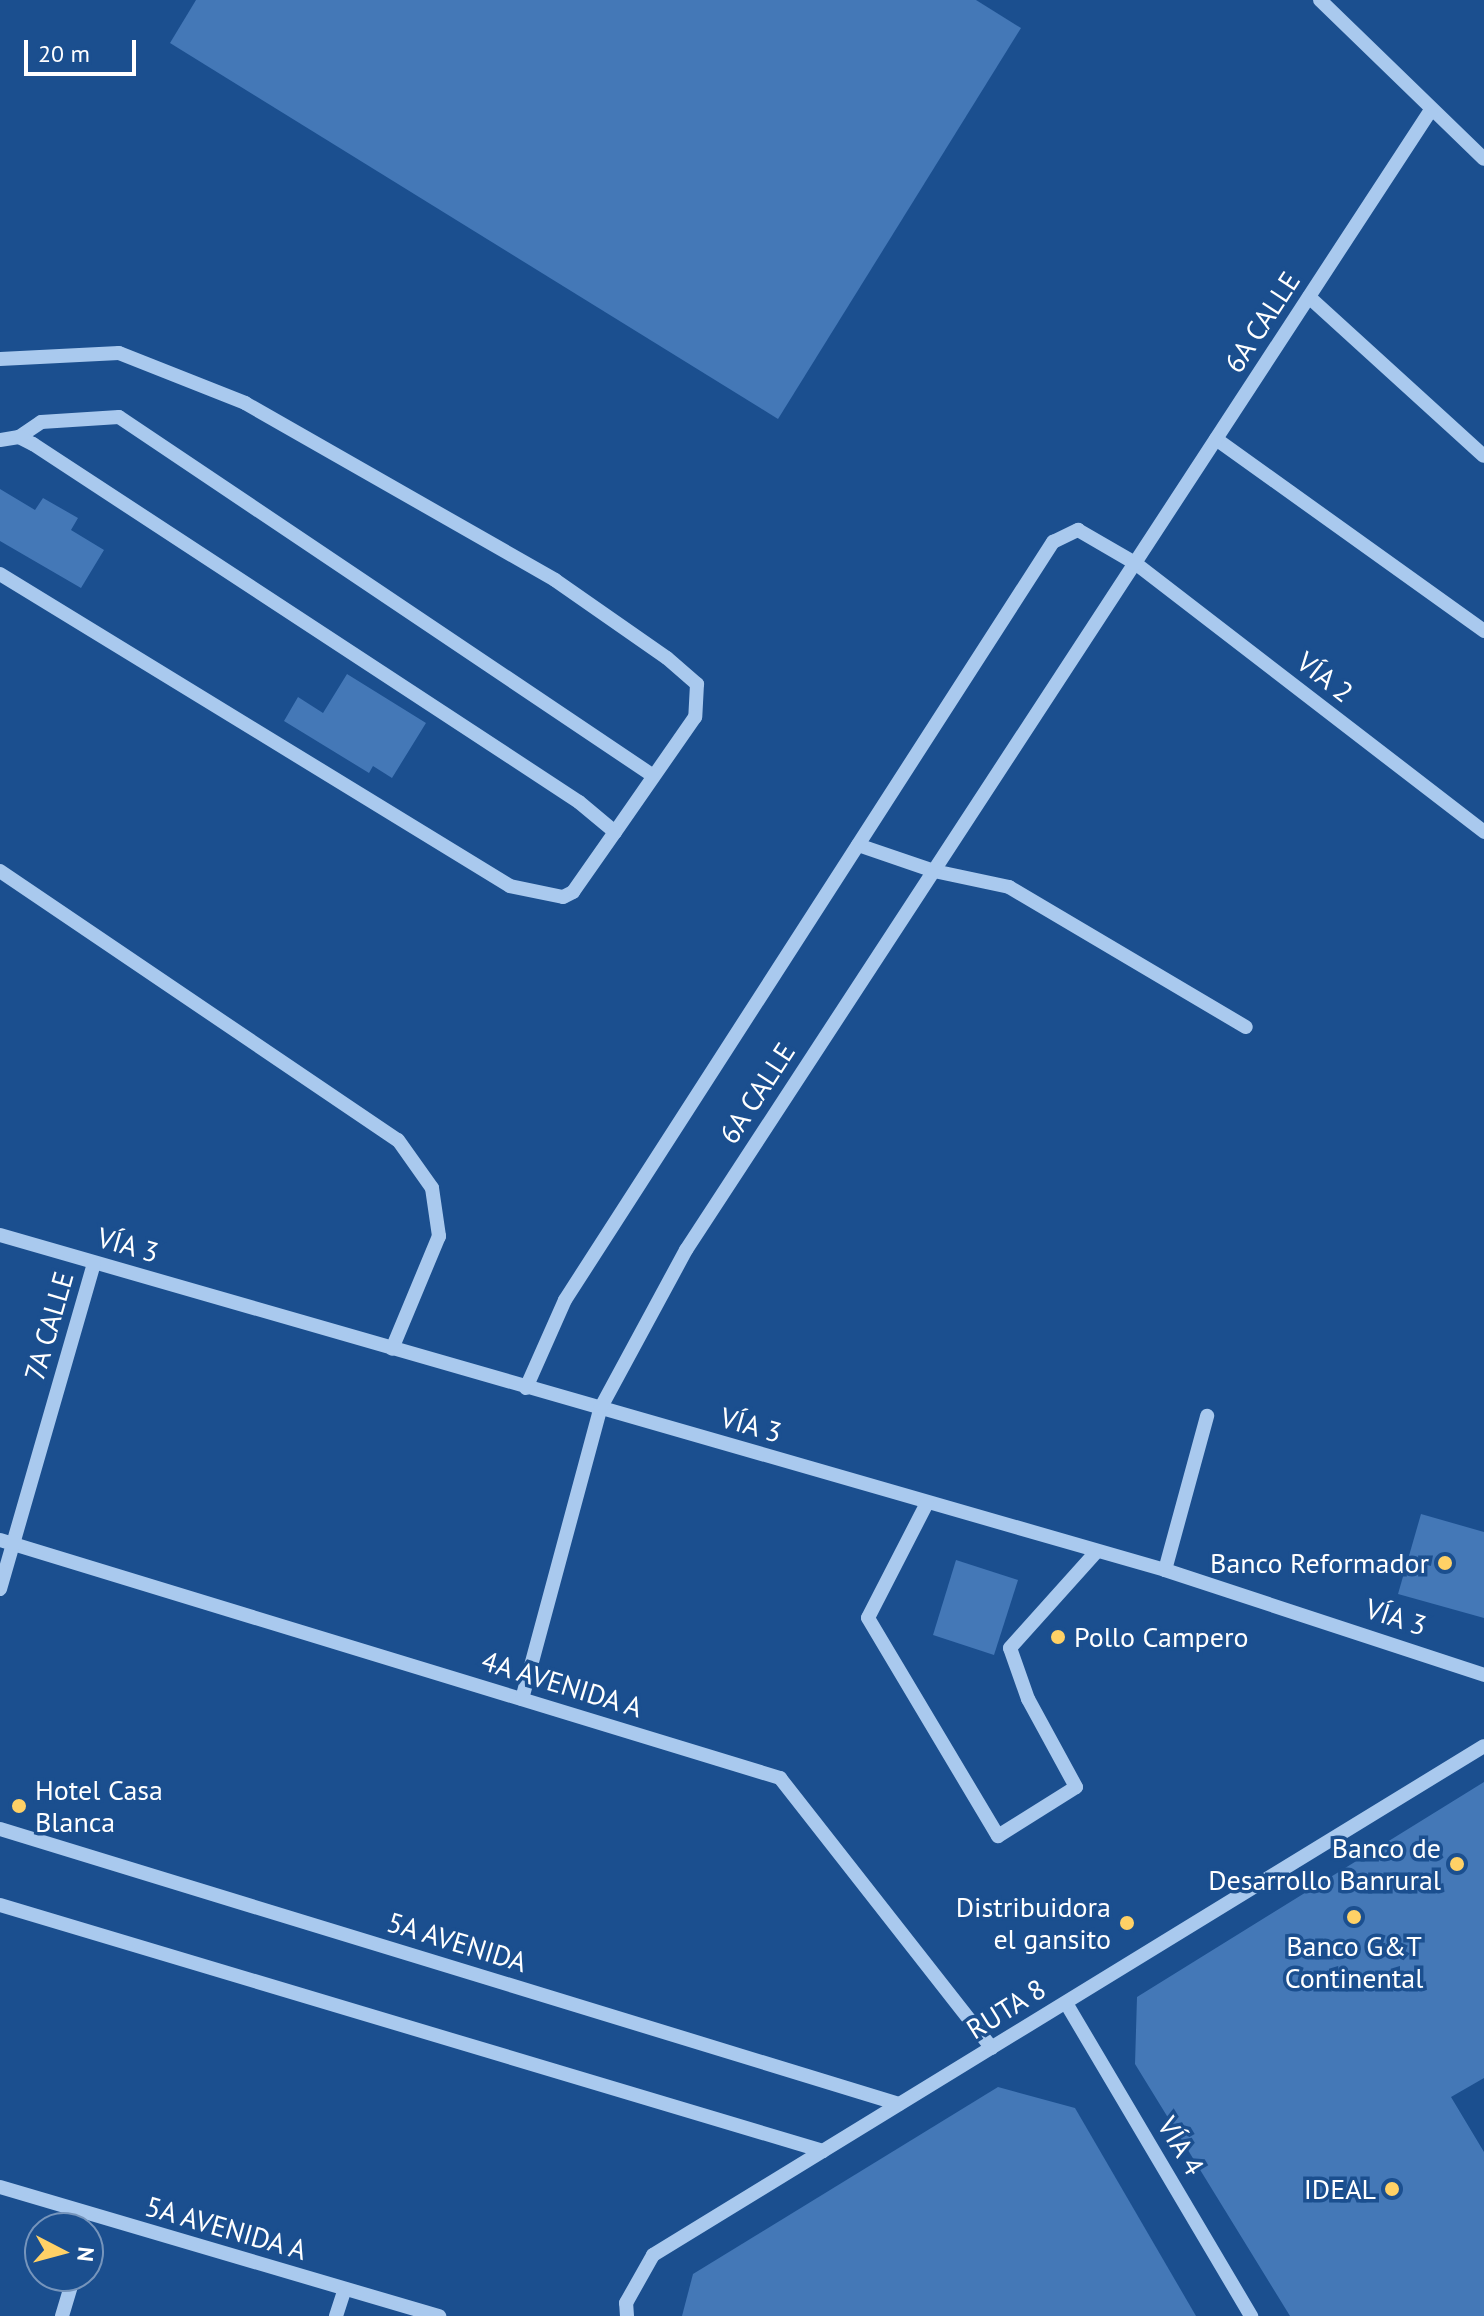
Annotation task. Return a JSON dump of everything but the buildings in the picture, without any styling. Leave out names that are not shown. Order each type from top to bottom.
[{"type":"street","points":[[1320,0],[1484,159]]},
{"type":"street","name":"6A CALLE","points":[[522,1699],[600,1409],[686,1250],[1431,110]]},
{"type":"street","points":[[1309,297],[1484,456]]},
{"type":"street","points":[[0,359],[119,353],[245,403],[555,580],[697,684],[695,717],[573,892],[563,897],[510,886],[0,574]]},
{"type":"street","points":[[0,440],[19,437],[41,422],[119,417],[652,775]]},
{"type":"street","points":[[19,437],[565,793],[615,832]]},
{"type":"street","points":[[1216,439],[1484,631]]},
{"type":"street","name":"6A CALLE","points":[[526,1388],[565,1300],[1053,542],[1078,530],[1135,563]]},
{"type":"street","name":"VÍA 2","points":[[1135,563],[1484,832]]},
{"type":"street","points":[[858,845],[934,871],[1009,887],[1246,1027]]},
{"type":"street","points":[[0,871],[398,1140],[432,1188],[439,1236],[392,1349]]},
{"type":"street","name":"VÍA 3","points":[[0,1235],[1165,1570],[1484,1675]]},
{"type":"street","name":"7A CALLE","points":[[0,1589],[6,1542],[94,1263]]},
{"type":"street","points":[[1165,1570],[1207,1416]]},
{"type":"street","points":[[927,1503],[868,1618],[998,1836],[1076,1787],[1028,1699],[1010,1648],[1097,1551]]},
{"type":"street","name":"4A AVENIDA A","points":[[6,1542],[780,1778],[992,2048]]},
{"type":"street","name":"RUTA 8","points":[[627,2316],[626,2303],[653,2255],[1484,1746]]},
{"type":"street","name":"5A AVENIDA","points":[[0,1829],[899,2104]]},
{"type":"street","points":[[0,1905],[823,2151]]},
{"type":"street","name":"VÍA 4","points":[[1066,2003],[1251,2316]]},
{"type":"street","name":"5A AVENIDA A","points":[[0,2187],[64,2212]]},
{"type":"street","name":"5A AVENIDA A","points":[[104,2226],[439,2316]]},
{"type":"street","points":[[336,2316],[345,2289]]},
{"type":"street","points":[[62,2316],[69,2292]]},
{"type":"place","name":"Banco Reformador","points":[[1445,1563]]},
{"type":"place","name":"Pollo Campero","points":[[1058,1637]]},
{"type":"place","name":"Hotel Casa Blanca","points":[[19,1806]]},
{"type":"place","name":"Banco de Desarrollo Banrural","points":[[1457,1864]]},
{"type":"place","name":"Banco G&T Continental","points":[[1354,1917]]},
{"type":"place","name":"Distribuidora el gansito","points":[[1127,1923]]},
{"type":"place","name":"IDEAL","points":[[1392,2189]]}]
